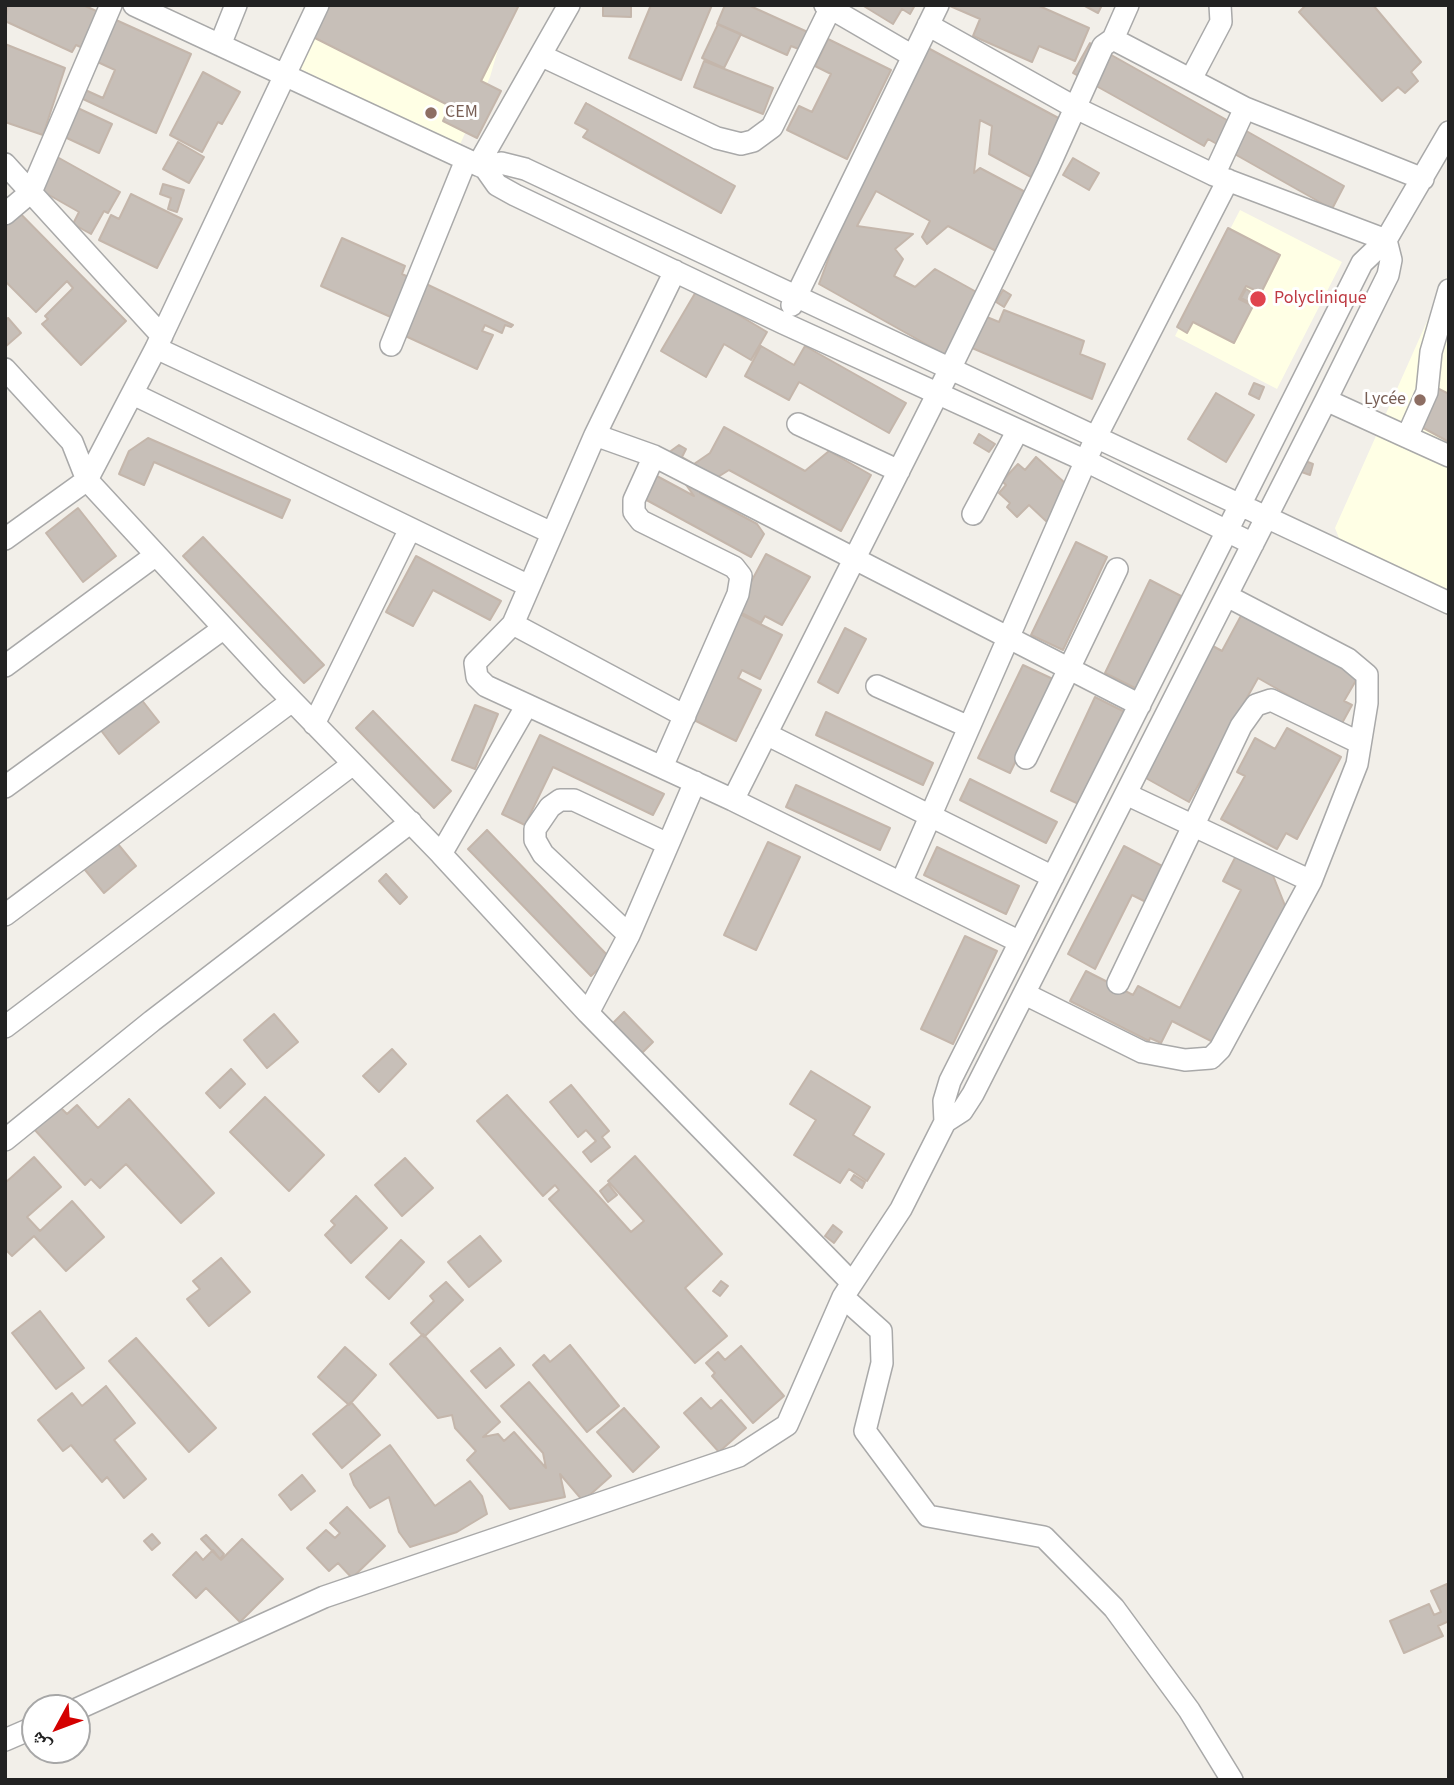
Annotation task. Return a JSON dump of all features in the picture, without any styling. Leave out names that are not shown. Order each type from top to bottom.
[{"type":"street","points":[[5,214],[31,192],[111,5]]},
{"type":"street","points":[[134,5],[477,164],[505,191],[783,323],[1086,461],[1253,544]]},
{"type":"street","points":[[220,46],[236,5]]},
{"type":"street","points":[[5,538],[86,480],[159,342],[318,5]]},
{"type":"street","points":[[390,345],[477,164],[569,5]]},
{"type":"street","points":[[783,323],[911,55],[938,5]]},
{"type":"street","points":[[733,800],[950,369],[1076,108],[1103,46],[1113,39],[1128,5]]},
{"type":"street","points":[[1191,79],[1221,22],[1220,5]]},
{"type":"street","points":[[542,55],[717,138],[741,144],[752,142],[772,127],[829,6],[911,55]]},
{"type":"street","points":[[928,25],[1076,108],[1221,177],[1386,240]]},
{"type":"street","points":[[1113,39],[1245,108],[1423,179]]},
{"type":"street","points":[[901,883],[1097,435],[1221,177],[1245,108]]},
{"type":"street","points":[[945,1122],[944,1101],[950,1081],[1362,262],[1386,240],[1449,132]]},
{"type":"street","points":[[477,164],[501,163],[525,169],[950,369],[1097,435],[1266,518],[1449,603]]},
{"type":"street","points":[[5,164],[159,342],[552,533]]},
{"type":"street","points":[[91,1703],[324,1598],[739,1456],[786,1425],[848,1290],[901,1209],[945,1122],[968,1103],[1227,596],[1388,275],[1391,260],[1386,240]]},
{"type":"street","points":[[675,271],[595,435],[513,624],[475,663],[477,677],[486,686],[733,800],[1020,942]]},
{"type":"street","points":[[1407,437],[1427,392],[1431,352],[1449,290]]},
{"type":"street","points":[[5,369],[72,442],[86,480],[292,701],[441,854],[848,1290],[881,1331],[882,1363],[865,1431],[928,1516],[1044,1537],[1114,1608],[1189,1710],[1232,1780]]},
{"type":"street","points":[[132,394],[529,586]]},
{"type":"street","points":[[1326,400],[1449,456]]},
{"type":"street","points":[[798,424],[898,471]]},
{"type":"street","points":[[973,514],[1017,430]]},
{"type":"street","points":[[595,435],[654,456],[1008,640],[1140,705]]},
{"type":"street","points":[[654,456],[634,500],[634,512],[641,521],[734,567],[741,576],[738,594],[662,767]]},
{"type":"street","points":[[314,724],[410,528]]},
{"type":"street","points":[[5,666],[156,555]]},
{"type":"street","points":[[1026,758],[1117,569]]},
{"type":"street","points":[[1024,995],[1142,1052],[1185,1060],[1211,1058],[1220,1049],[1311,881],[1350,790],[1367,703],[1367,676],[1348,659],[1227,596]]},
{"type":"street","points":[[513,624],[684,716]]},
{"type":"street","points":[[5,787],[224,628]]},
{"type":"street","points":[[877,686],[969,727]]},
{"type":"street","points":[[1118,983],[1195,827],[1241,726],[1256,705],[1271,700],[1360,743]]},
{"type":"street","points":[[5,915],[292,701]]},
{"type":"street","points":[[441,854],[527,705]]},
{"type":"street","points":[[766,734],[929,818],[1053,877]]},
{"type":"street","points":[[5,1027],[353,764]]},
{"type":"street","points":[[588,1013],[629,935],[695,782]]},
{"type":"street","points":[[1126,794],[1311,881]]},
{"type":"street","points":[[629,935],[543,854],[535,840],[535,828],[550,807],[560,800],[574,800],[668,844]]},
{"type":"street","points":[[5,1140],[152,1021],[411,822]]},
{"type":"shaded area","name":"CEM","points":[[322,5],[520,6],[501,39],[490,77],[458,149],[295,66]]},
{"type":"shaded area","name":"Polyclinique","points":[[1240,210],[1342,262],[1277,389],[1175,336]]},
{"type":"shaded area","name":"Lycée","points":[[1449,272],[1449,601],[1345,553],[1335,528]]},
{"type":"building","points":[[8,5],[83,5],[191,54],[156,133],[68,92],[72,84],[103,98],[115,70],[89,58],[92,52],[76,45],[72,52],[5,21]]},
{"type":"building","name":"CEM","points":[[323,5],[519,5],[481,81],[501,91],[477,138],[443,121],[450,106],[309,35]]},
{"type":"building","points":[[603,5],[631,5],[631,17],[603,16]]},
{"type":"building","points":[[651,5],[712,5],[681,80],[629,58]]},
{"type":"building","points":[[725,5],[748,5],[812,34],[804,51],[791,46],[787,55],[717,24]]},
{"type":"building","points":[[862,5],[915,5],[910,14],[902,9],[893,24]]},
{"type":"building","points":[[1037,5],[1089,28],[1075,61],[1039,46],[1032,62],[973,36],[980,19],[950,6]]},
{"type":"building","points":[[1083,5],[1102,5],[1098,13]]},
{"type":"building","points":[[1306,5],[1373,5],[1421,62],[1411,72],[1418,81],[1405,93],[1398,87],[1382,101],[1299,12]]},
{"type":"building","points":[[718,24],[741,34],[724,68],[702,58]]},
{"type":"building","points":[[828,39],[891,70],[847,159],[787,130],[799,106],[812,112],[831,74],[815,66]]},
{"type":"building","points":[[1090,43],[1344,186],[1332,209],[1208,139],[1204,146],[1073,73]]},
{"type":"building","points":[[5,44],[65,68],[43,135],[5,122]]},
{"type":"building","points":[[928,48],[1064,121],[1033,178],[989,154],[992,126],[980,120],[974,173],[980,168],[1031,195],[1000,253],[948,226],[927,244],[922,237],[930,221],[876,191],[857,226],[913,234],[895,249],[903,259],[894,276],[915,287],[935,269],[980,294],[947,356],[819,284],[848,206]]},
{"type":"building","points":[[704,61],[773,88],[763,114],[694,87]]},
{"type":"building","points":[[203,72],[240,92],[222,124],[218,122],[202,152],[170,135]]},
{"type":"building","points":[[67,103],[112,124],[99,153],[54,132]]},
{"type":"building","points":[[586,103],[735,186],[721,213],[583,137],[588,130],[575,123]]},
{"type":"building","points":[[178,142],[204,157],[189,183],[163,169]]},
{"type":"building","points":[[50,153],[120,192],[108,213],[104,211],[91,234],[73,224],[79,212],[35,187]]},
{"type":"building","points":[[1073,158],[1099,173],[1089,190],[1063,175]]},
{"type":"building","points":[[163,184],[184,190],[177,212],[168,209],[171,198],[160,194]]},
{"type":"building","points":[[131,194],[182,219],[157,268],[99,240],[111,215],[119,219]]},
{"type":"building","points":[[5,198],[126,321],[81,365],[42,324],[48,319],[45,316],[73,288],[67,281],[36,312],[5,281]]},
{"type":"building","points":[[1228,228],[1280,255],[1261,293],[1246,286],[1239,299],[1253,306],[1234,343],[1193,322],[1187,333],[1177,327]]},
{"type":"building","points":[[342,238],[405,266],[402,274],[419,282],[402,322],[321,286]]},
{"type":"building","points":[[424,283],[513,325],[505,325],[502,333],[485,325],[482,331],[493,335],[477,369],[401,334]]},
{"type":"building","points":[[1246,289],[1257,296],[1252,304],[1241,298]]},
{"type":"building","points":[[697,290],[767,332],[751,360],[724,344],[706,377],[661,351]]},
{"type":"building","points":[[1003,290],[1011,295],[1004,307],[996,302]]},
{"type":"building","points":[[1004,310],[1084,341],[1080,354],[1105,364],[1092,399],[965,345],[977,313],[999,322]]},
{"type":"building","points":[[8,318],[21,333],[5,347],[5,320]]},
{"type":"building","points":[[761,346],[794,365],[805,346],[906,403],[889,433],[799,382],[789,400],[745,376]]},
{"type":"building","points":[[1254,383],[1264,387],[1259,399],[1249,394]]},
{"type":"building","points":[[1435,387],[1449,394],[1449,442],[1416,424]]},
{"type":"building","points":[[1216,393],[1254,415],[1226,462],[1188,439]]},
{"type":"building","points":[[724,427],[805,471],[829,451],[871,475],[841,531],[729,470],[705,485],[700,493],[757,524],[764,534],[751,557],[630,491],[642,468],[694,496],[672,465],[668,453],[679,445],[686,449],[682,457],[694,464],[710,453]]},
{"type":"building","points":[[979,434],[995,444],[989,452],[974,443]]},
{"type":"building","points":[[148,438],[290,500],[282,518],[154,462],[144,485],[119,474],[129,451]]},
{"type":"building","points":[[1036,457],[1075,492],[1047,522],[1029,505],[1017,517],[1007,507],[1010,503],[999,493],[1006,485],[1002,481],[1018,464],[1025,470]]},
{"type":"building","points":[[1300,459],[1313,464],[1310,475],[1296,470]]},
{"type":"building","points":[[78,508],[116,556],[83,582],[46,533]]},
{"type":"building","points":[[203,537],[324,665],[304,683],[183,556]]},
{"type":"building","points":[[1076,542],[1107,557],[1063,650],[1031,635]]},
{"type":"building","points":[[766,554],[810,577],[782,625],[765,616],[761,623],[736,610]]},
{"type":"building","points":[[416,556],[501,601],[490,620],[433,590],[413,626],[386,612]]},
{"type":"building","points":[[1150,580],[1181,596],[1137,689],[1105,673]]},
{"type":"building","points":[[1243,612],[1358,677],[1344,701],[1352,705],[1341,725],[1258,678],[1189,802],[1144,777],[1211,645],[1222,651]]},
{"type":"building","points":[[738,613],[782,635],[760,679],[742,670],[738,678],[761,690],[736,741],[692,719]]},
{"type":"building","points":[[845,628],[866,639],[838,693],[818,682]]},
{"type":"building","points":[[1023,665],[1055,680],[1010,773],[978,758]]},
{"type":"building","points":[[130,685],[159,722],[119,754],[90,716]]},
{"type":"building","points":[[1095,697],[1127,713],[1083,806],[1051,791]]},
{"type":"building","points":[[475,705],[498,714],[475,769],[452,760]]},
{"type":"building","points":[[373,711],[451,791],[434,808],[356,728]]},
{"type":"building","points":[[826,712],[933,763],[923,785],[816,735]]},
{"type":"building","points":[[1287,728],[1341,757],[1297,839],[1286,833],[1277,849],[1221,819],[1245,776],[1237,772],[1255,738],[1275,749]]},
{"type":"building","points":[[540,735],[664,794],[653,815],[553,767],[525,825],[502,814]]},
{"type":"building","points":[[970,779],[1057,822],[1046,843],[960,800]]},
{"type":"building","points":[[796,785],[890,828],[880,850],[786,807]]},
{"type":"building","points":[[487,830],[610,958],[591,976],[468,849]]},
{"type":"building","points":[[113,838],[136,866],[104,893],[81,865]]},
{"type":"building","points":[[768,842],[800,857],[756,950],[724,935]]},
{"type":"building","points":[[1124,846],[1164,867],[1146,902],[1132,895],[1095,969],[1068,954]]},
{"type":"building","points":[[937,847],[1019,886],[1006,914],[924,875]]},
{"type":"building","points":[[1238,852],[1270,868],[1286,908],[1217,1044],[1172,1021],[1161,1043],[1150,1038],[1149,1041],[1070,1001],[1086,971],[1133,995],[1138,986],[1180,1008],[1241,890],[1223,881]]},
{"type":"building","points":[[386,874],[407,897],[400,904],[379,881]]},
{"type":"building","points":[[965,936],[997,951],[953,1044],[921,1029]]},
{"type":"building","points":[[624,1012],[653,1042],[640,1055],[611,1025]]},
{"type":"building","points":[[274,1014],[298,1042],[267,1068],[244,1040]]},
{"type":"building","points":[[392,1049],[406,1064],[379,1092],[363,1076]]},
{"type":"building","points":[[231,1069],[245,1084],[220,1108],[206,1093]]},
{"type":"building","points":[[811,1071],[870,1107],[853,1135],[884,1154],[867,1181],[849,1169],[840,1183],[794,1155],[816,1120],[790,1104]]},
{"type":"building","points":[[571,1085],[609,1131],[602,1137],[610,1147],[591,1162],[583,1152],[596,1141],[586,1130],[578,1137],[550,1102]]},
{"type":"building","points":[[507,1095],[631,1232],[644,1221],[608,1181],[635,1156],[722,1254],[685,1288],[727,1336],[695,1363],[549,1199],[559,1190],[555,1185],[543,1196],[477,1121]]},
{"type":"building","points":[[265,1097],[324,1155],[289,1191],[230,1132]]},
{"type":"building","points":[[129,1099],[214,1193],[181,1223],[126,1164],[100,1188],[91,1179],[85,1185],[34,1129],[59,1106],[67,1114],[77,1105],[98,1128]]},
{"type":"building","points":[[34,1157],[61,1187],[27,1217],[40,1231],[72,1201],[104,1237],[66,1271],[34,1236],[12,1256],[5,1249],[5,1183]]},
{"type":"building","points":[[405,1158],[433,1188],[402,1216],[375,1185]]},
{"type":"building","points":[[854,1175],[865,1182],[862,1188],[851,1180]]},
{"type":"building","points":[[608,1184],[617,1195],[608,1202],[600,1191]]},
{"type":"building","points":[[356,1196],[387,1228],[351,1263],[325,1235],[335,1225],[331,1221]]},
{"type":"building","points":[[833,1225],[842,1232],[834,1243],[825,1236]]},
{"type":"building","points":[[480,1236],[501,1261],[469,1287],[448,1262]]},
{"type":"building","points":[[401,1240],[424,1262],[389,1299],[366,1277]]},
{"type":"building","points":[[221,1258],[250,1292],[209,1326],[187,1299],[200,1289],[193,1281]]},
{"type":"building","points":[[721,1281],[728,1286],[720,1296],[713,1291]]},
{"type":"building","points":[[446,1282],[463,1300],[424,1337],[411,1323],[434,1301],[430,1296]]},
{"type":"building","points":[[40,1311],[84,1368],[56,1389],[12,1333]]},
{"type":"building","points":[[423,1334],[500,1422],[483,1437],[498,1434],[504,1441],[514,1432],[546,1468],[543,1453],[501,1406],[529,1382],[611,1476],[583,1501],[560,1474],[565,1497],[510,1509],[467,1460],[476,1451],[455,1428],[452,1415],[438,1418],[390,1364]]},
{"type":"building","points":[[136,1338],[216,1428],[189,1452],[109,1361]]},
{"type":"building","points":[[570,1345],[619,1406],[587,1432],[533,1365],[544,1355],[550,1362]]},
{"type":"building","points":[[741,1346],[784,1396],[753,1423],[712,1376],[715,1373],[706,1363],[718,1352],[725,1360]]},
{"type":"building","points":[[345,1347],[376,1375],[349,1405],[318,1377]]},
{"type":"building","points":[[500,1348],[514,1365],[486,1388],[471,1371]]},
{"type":"building","points":[[106,1386],[135,1423],[114,1440],[146,1479],[124,1498],[107,1477],[102,1482],[71,1445],[63,1451],[38,1420],[72,1393],[82,1406]]},
{"type":"building","points":[[701,1398],[711,1409],[721,1400],[746,1428],[719,1452],[684,1413]]},
{"type":"building","points":[[351,1402],[380,1435],[342,1468],[313,1434]]},
{"type":"building","points":[[624,1408],[659,1447],[633,1472],[597,1432]]},
{"type":"building","points":[[390,1445],[435,1506],[470,1481],[482,1496],[487,1514],[457,1532],[410,1547],[399,1532],[389,1497],[370,1508],[354,1485],[350,1474]]},
{"type":"building","points":[[302,1475],[315,1491],[291,1510],[279,1495]]},
{"type":"building","points":[[347,1507],[385,1546],[352,1578],[338,1563],[329,1571],[307,1548],[326,1530],[335,1538],[340,1533],[330,1523]]},
{"type":"building","points":[[152,1534],[160,1543],[152,1550],[144,1541]]},
{"type":"building","points":[[206,1535],[224,1554],[220,1559],[201,1539]]},
{"type":"building","points":[[242,1539],[283,1579],[240,1622],[206,1588],[196,1598],[173,1575],[196,1552],[203,1560],[213,1550],[221,1560]]},
{"type":"building","points":[[1447,1584],[1449,1621],[1438,1626],[1443,1636],[1404,1653],[1390,1621],[1429,1604],[1434,1615],[1441,1612],[1431,1591]]},
{"type":"place","name":"CEM","points":[[431,113]]},
{"type":"place","name":"Polyclinique","points":[[1258,299]]},
{"type":"place","name":"Lycée","points":[[1420,400]]}]
